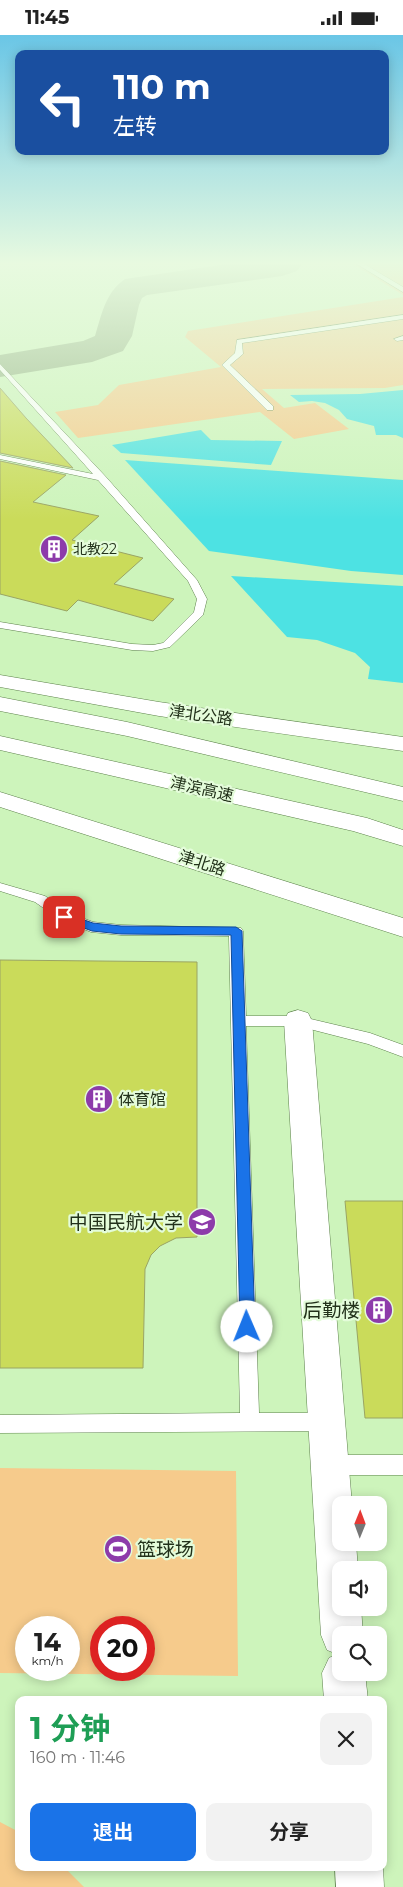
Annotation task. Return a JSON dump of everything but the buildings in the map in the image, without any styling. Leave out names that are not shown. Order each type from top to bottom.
[{"type":"main road","name":"津北公路","points":[[0,674],[177,705],[403,735]]},
{"type":"main road","name":"津北公路","points":[[0,681],[159,709],[403,744]]},
{"type":"main road","points":[[0,704],[127,729],[403,794]]},
{"type":"main road","name":"津滨高速","points":[[0,743],[358,824],[403,838]]},
{"type":"main road","name":"津北路","points":[[0,799],[403,928]]},
{"type":"main road","points":[[298,1021],[341,1626]]},
{"type":"main road","points":[[345,1681],[346,1696]]},
{"type":"main road","points":[[359,1871],[360,1887]]},
{"type":"lane","points":[[239,347],[239,354],[226,365],[270,408]]},
{"type":"lane","points":[[0,366],[103,479],[192,581],[202,599],[198,613],[172,641],[153,648],[132,647],[0,625]]},
{"type":"lane","points":[[0,457],[103,479]]},
{"type":"lane","points":[[0,887],[40,899],[64,917],[92,927],[121,930],[236,931],[250,1423]]},
{"type":"lane","points":[[239,1021],[298,1021],[370,1039],[403,1051]]},
{"type":"lane","points":[[0,1424],[326,1422]]},
{"type":"lane","points":[[329,1465],[403,1465]]},
{"type":"shaded area","points":[[198,347],[403,347],[403,385],[385,388],[262,389],[284,408],[315,403],[349,429],[294,439],[260,412],[78,438],[55,412],[98,405],[119,385],[221,367]]},
{"type":"shaded area","name":"篮球场","points":[[0,1468],[236,1471],[238,1676],[155,1675],[155,1616],[90,1616],[90,1674],[80,1674],[80,1616],[15,1616],[15,1673],[0,1673]]},
{"type":"shaded area","points":[[0,1822],[15,1830],[15,1871],[68,1871],[84,1887],[0,1887]]},
{"type":"water","points":[[403,390],[403,438],[396,435],[376,435],[374,426],[347,419],[339,410],[325,403],[299,402],[290,395],[360,394]]},
{"type":"water","points":[[201,430],[211,440],[282,441],[271,465],[121,453],[112,445]]},
{"type":"water","points":[[125,460],[403,480],[403,575],[351,571],[209,551]]},
{"type":"water","points":[[231,576],[403,586],[403,683],[368,679],[370,667],[355,653],[317,640],[287,637]]},
{"type":"taxiway","points":[[1,366],[92,351],[100,347]]},
{"type":"place","name":"北教22","points":[[54,549]]},
{"type":"place","name":"体育馆","points":[[99,1099]]},
{"type":"place","name":"中国民航大学","points":[[202,1222]]},
{"type":"place","name":"后勤楼","points":[[379,1310]]},
{"type":"place","name":"篮球场","points":[[118,1549]]},
{"type":"route","points":[[64,917],[92,927],[121,930],[236,931],[247,1327]]}]
